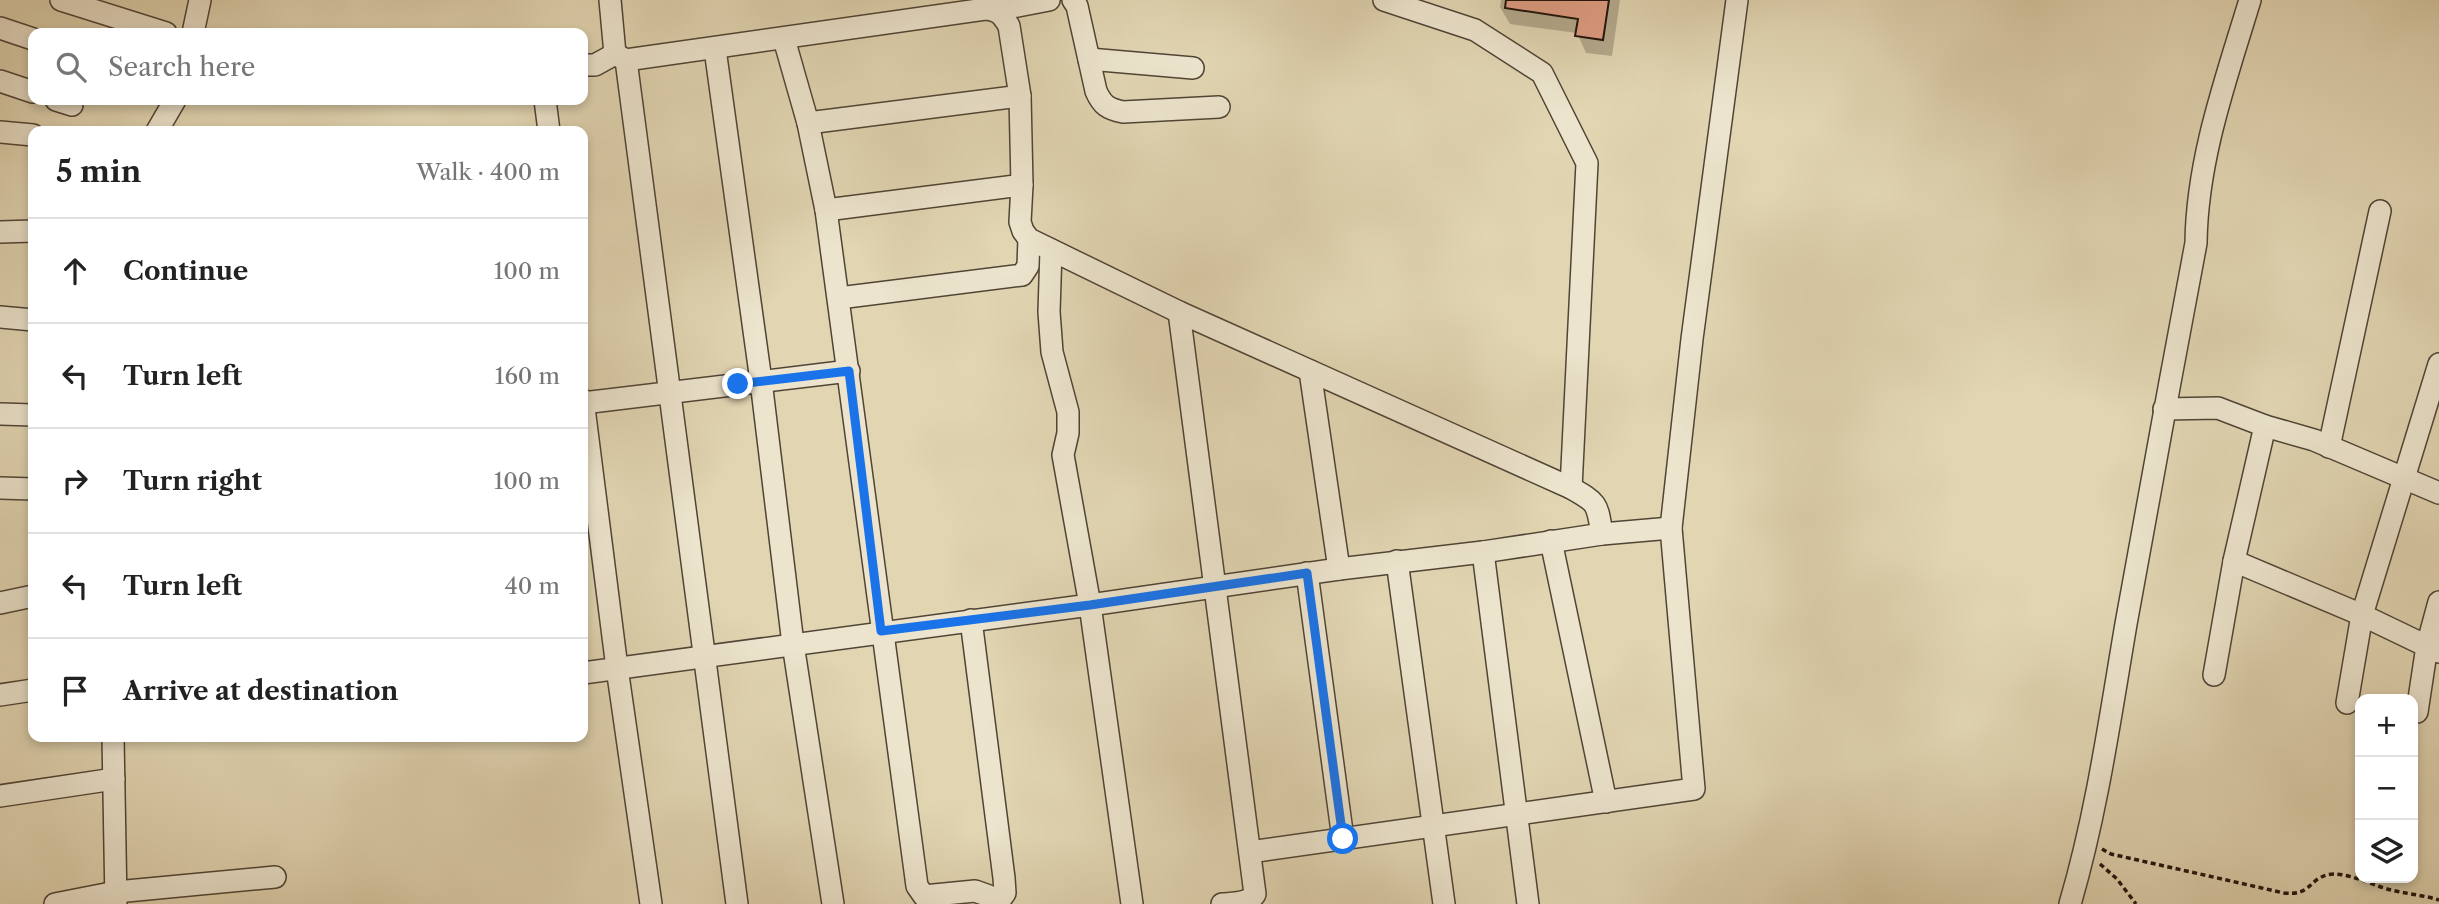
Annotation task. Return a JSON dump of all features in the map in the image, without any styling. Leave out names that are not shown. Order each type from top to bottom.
[{"type":"street","points":[[61,0],[150,28]]},
{"type":"street","points":[[194,28],[200,0]]},
{"type":"street","points":[[610,0],[621,57],[670,392],[737,904]]},
{"type":"street","points":[[588,65],[621,57],[715,49],[985,9],[996,10],[1049,0]]},
{"type":"street","points":[[1073,0],[1077,6],[1101,103],[1112,110],[1123,112],[1219,107]]},
{"type":"street","points":[[1384,0],[1475,30],[1542,73],[1587,163],[1571,488]]},
{"type":"street","points":[[1250,852],[1694,789],[1671,528],[1692,339],[1737,0]]},
{"type":"street","points":[[2070,904],[2086,846],[2196,243],[2197,218],[2213,122],[2250,0]]},
{"type":"street","points":[[996,10],[1009,26],[1020,96],[1020,222],[1029,239],[1179,312],[1571,488],[1593,500],[1598,510],[1602,534]]},
{"type":"street","points":[[0,28],[28,37]]},
{"type":"street","points":[[784,39],[808,123],[826,210],[881,631],[919,891],[924,896],[975,891],[989,896],[995,904],[1005,892],[1004,878],[971,620]]},
{"type":"street","points":[[715,49],[761,382],[793,644],[833,904]]},
{"type":"street","points":[[1089,59],[1194,68]]},
{"type":"street","points":[[0,81],[28,90]]},
{"type":"street","points":[[808,123],[1020,96]]},
{"type":"street","points":[[160,126],[172,105]]},
{"type":"street","points":[[545,105],[548,126]]},
{"type":"street","points":[[0,132],[28,135]]},
{"type":"street","points":[[826,210],[1022,186]]},
{"type":"street","points":[[2329,447],[2380,211]]},
{"type":"street","points":[[0,232],[28,231]]},
{"type":"street","points":[[839,298],[1022,275],[1028,266],[1029,239]]},
{"type":"street","points":[[1051,250],[1049,312],[1052,352],[1068,412],[1068,433],[1063,455],[1090,605],[1132,904]]},
{"type":"street","points":[[1179,312],[1255,894],[1246,901],[1222,904]]},
{"type":"street","points":[[0,317],[28,320]]},
{"type":"street","points":[[2347,703],[2362,615],[2406,480],[2439,364]]},
{"type":"street","points":[[588,401],[849,371]]},
{"type":"street","points":[[1310,371],[1339,569]]},
{"type":"street","points":[[2164,410],[2218,408],[2265,426],[2314,440],[2439,493]]},
{"type":"street","points":[[0,414],[28,415]]},
{"type":"street","points":[[2214,675],[2234,561],[2265,426]]},
{"type":"street","points":[[588,441],[651,904]]},
{"type":"street","points":[[0,488],[28,489]]},
{"type":"street","points":[[588,672],[1090,605],[1216,585],[1483,552],[1602,534],[1671,528]]},
{"type":"street","points":[[1551,541],[1606,802]]},
{"type":"street","points":[[1483,552],[1528,904]]},
{"type":"street","points":[[1397,561],[1444,904]]},
{"type":"street","points":[[2234,561],[2362,615],[2433,649]]},
{"type":"street","points":[[1307,573],[1343,839]]},
{"type":"street","points":[[0,603],[28,597]]},
{"type":"street","points":[[2418,708],[2433,649],[2439,602]]},
{"type":"street","points":[[0,695],[28,691]]},
{"type":"street","points":[[113,742],[116,898]]},
{"type":"street","points":[[0,796],[114,779]]},
{"type":"street","points":[[55,904],[275,877]]},
{"type":"path","points":[[2086,846],[2284,893],[2295,894],[2306,890],[2327,875],[2339,874],[2389,890],[2439,900]]},
{"type":"path","points":[[2086,846],[2136,904]]},
{"type":"building","points":[[1506,0],[1609,0],[1603,40],[1575,36],[1578,19],[1505,8]]},
{"type":"route","points":[[738,384],[849,371],[881,631],[1090,605],[1307,573],[1343,839]]}]
